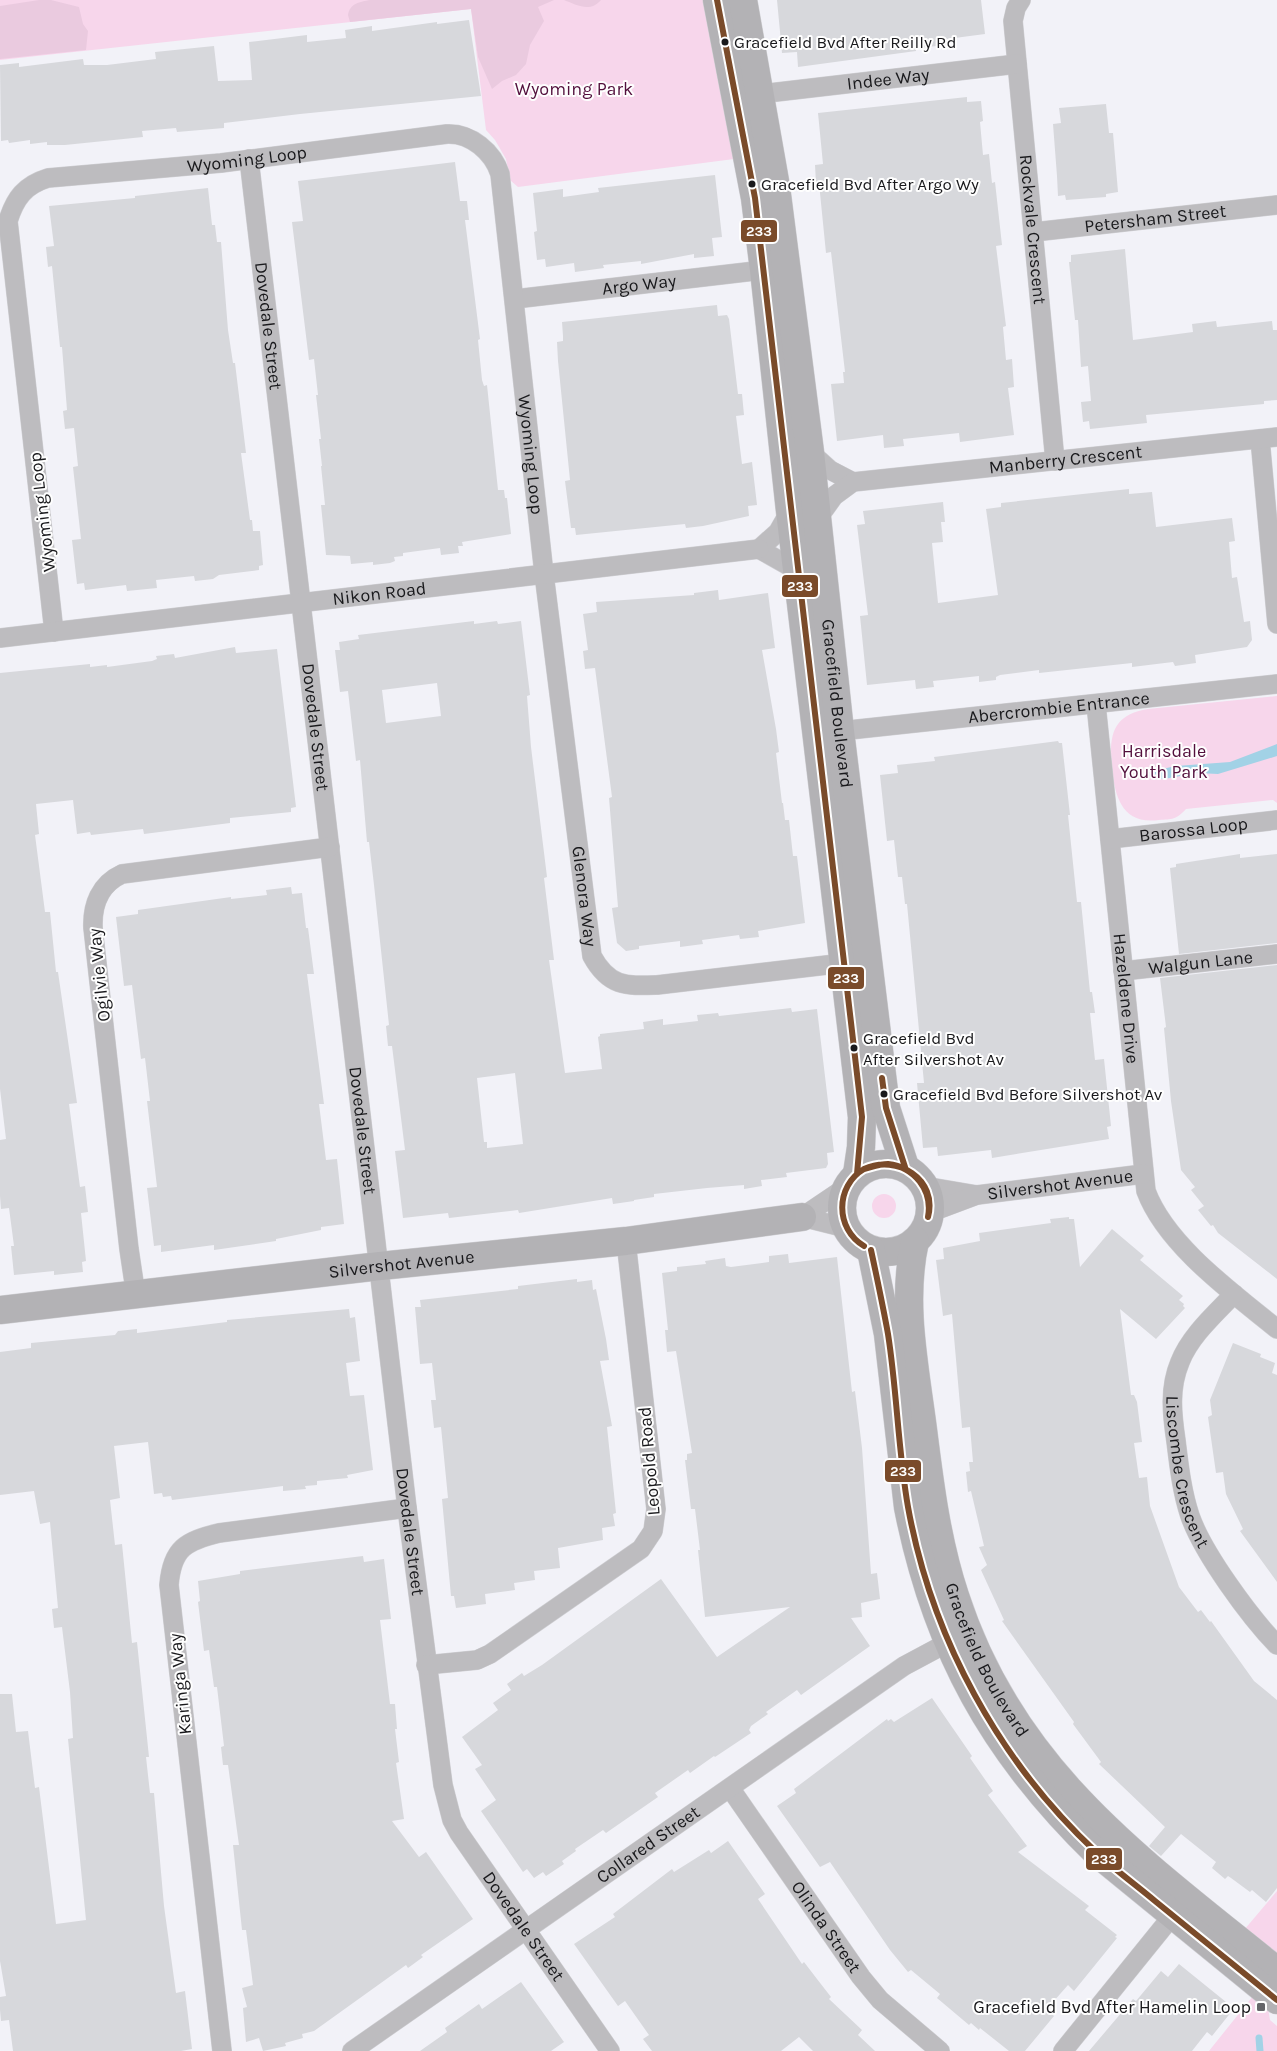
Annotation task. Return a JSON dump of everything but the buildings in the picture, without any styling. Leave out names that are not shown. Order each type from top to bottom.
[{"type":"street","name":"Gracefield Boulevard","points":[[717,0],[755,198],[862,1117],[861,1146],[851,1181]]},
{"type":"street","name":"Gracefield Boulevard","points":[[743,0],[776,187],[810,452],[840,731],[886,1108],[905,1167]]},
{"type":"street","name":"Rockvale Crescent","points":[[1021,0],[1013,21],[1055,461]]},
{"type":"street","name":"Indee Way","points":[[760,94],[1017,64]]},
{"type":"street","name":"Wyoming Loop","points":[[54,632],[8,221],[13,204],[33,183],[48,178],[249,159],[447,134],[460,135],[474,142],[491,156],[500,174],[544,574]]},
{"type":"street","name":"Dovedale Street","points":[[249,159],[407,1508],[443,1785],[452,1820],[525,1930],[610,2051]]},
{"type":"street","name":"Petersham Street","points":[[1034,232],[1277,205]]},
{"type":"street","name":"Argo Way","points":[[515,299],[764,270]]},
{"type":"street","points":[[1269,438],[1277,624]]},
{"type":"street","name":"Manberry Crescent","points":[[853,482],[1269,438]]},
{"type":"street","points":[[810,452],[838,475],[853,482],[834,496],[816,521]]},
{"type":"street","points":[[790,511],[778,532],[759,550],[798,570]]},
{"type":"street","name":"Nikon Road","points":[[0,638],[759,550]]},
{"type":"street","name":"Glenora Way","points":[[544,574],[590,951],[602,971],[619,983],[628,986],[658,985],[844,963]]},
{"type":"street","name":"Abercrombie Entrance","points":[[840,731],[1277,684]]},
{"type":"street","name":"Hazeldene Drive","points":[[1096,704],[1143,1174],[1152,1206],[1163,1222],[1191,1254],[1234,1294],[1277,1329]]},
{"type":"street","name":"Barossa Loop","points":[[1110,839],[1277,820]]},
{"type":"street","name":"Ogilvie Way","points":[[136,1296],[94,937],[93,907],[104,888],[122,874],[330,847]]},
{"type":"street","name":"Walgun Lane","points":[[1123,971],[1277,954]]},
{"type":"street","points":[[880,1164],[905,1167],[913,1172],[924,1186],[928,1195],[930,1213],[927,1224],[915,1241],[892,1252],[871,1250],[860,1245],[846,1228],[842,1208],[851,1181],[880,1164]]},
{"type":"street","name":"Silvershot Avenue","points":[[930,1213],[977,1195],[1143,1174]]},
{"type":"street","name":"Silvershot Avenue","points":[[802,1217],[851,1181]]},
{"type":"street","name":"Silvershot Avenue","points":[[924,1186],[977,1195]]},
{"type":"street","name":"Silvershot Avenue","points":[[0,1310],[136,1296],[380,1266],[626,1241],[802,1217],[846,1228]]},
{"type":"street","name":"Leopold Road","points":[[426,1665],[477,1660],[490,1654],[630,1558],[650,1537],[656,1523],[656,1509],[626,1241]]},
{"type":"street","name":"Gracefield Boulevard","points":[[915,1241],[908,1277],[909,1315],[932,1508],[955,1596],[987,1672],[1015,1721],[1036,1751],[1077,1801],[1131,1853],[1277,1971]]},
{"type":"street","name":"Gracefield Boulevard","points":[[871,1250],[888,1334],[910,1516],[927,1586],[947,1643],[970,1691],[1015,1762],[1047,1801],[1097,1853],[1277,2000]]},
{"type":"street","name":"Liscombe Crescent","points":[[1234,1294],[1184,1352],[1173,1386],[1173,1417],[1186,1503],[1196,1531],[1229,1582],[1277,1645]]},
{"type":"street","name":"Karinga Way","points":[[222,2051],[169,1584],[172,1562],[189,1542],[219,1533],[407,1508]]},
{"type":"street","name":"Collared Street","points":[[352,2051],[904,1666],[947,1643]]},
{"type":"street","name":"Olinda Street","points":[[730,1788],[880,2000],[940,2051]]},
{"type":"street","points":[[1063,2051],[1173,1915]]},
{"type":"green space","name":"Wyoming Park","points":[[0,0],[708,0],[734,159],[518,187],[510,180],[506,159],[495,140],[486,130],[471,9],[0,60]]},
{"type":"green space","name":"Harrisdale Youth Park","points":[[1277,696],[1277,803],[1273,800],[1186,809],[1174,818],[1147,820],[1129,814],[1123,807],[1113,780],[1111,747],[1115,729],[1126,716],[1148,709]]},
{"type":"green space","points":[[884,1194],[893,1197],[896,1206],[893,1215],[884,1218],[875,1215],[872,1206],[875,1197]]},
{"type":"green space","points":[[1277,1891],[1277,1956],[1244,1930]]},
{"type":"green space","points":[[1253,1996],[1268,2008],[1270,2020],[1277,2026],[1277,2051],[1209,2051]]},
{"type":"shaded area","points":[[51,0],[79,7],[83,24],[88,31],[86,50],[0,59],[0,6]]},
{"type":"shaded area","points":[[370,0],[554,0],[538,7],[544,21],[530,45],[526,64],[516,75],[502,81],[492,89],[478,57],[471,9],[350,22],[348,15],[351,8],[356,4]]},
{"type":"shaded area","points":[[564,0],[601,0],[592,6],[583,7]]},
{"type":"water","points":[[1277,744],[1277,756],[1218,774],[1197,773],[1164,779],[1150,778],[1148,772],[1176,766],[1230,762]]},
{"type":"waterway","points":[[1259,2038],[1260,2051]]},
{"type":"transit line","name":"233","points":[[717,0],[755,198],[862,1117],[857,1174]]},
{"type":"transit line","name":"233","points":[[882,1078],[886,1108],[905,1167]]},
{"type":"transit line","name":"233","points":[[864,1169],[888,1164],[897,1166],[913,1175],[920,1182],[928,1198],[928,1217]]},
{"type":"transit line","name":"233","points":[[864,1169],[877,1165],[889,1165],[912,1173],[921,1181],[927,1191],[929,1203],[928,1217]]},
{"type":"transit line","name":"233","points":[[864,1169],[854,1176],[848,1186],[842,1208],[848,1229],[854,1239],[864,1246]]},
{"type":"transit line","name":"233","points":[[871,1250],[888,1334],[905,1486],[919,1556],[934,1604],[952,1650],[975,1695],[1000,1738],[1029,1778],[1061,1816],[1096,1852],[1277,2000]]},
{"type":"place","name":"Gracefield Bvd After Reilly Rd","points":[[725,42]]},
{"type":"place","name":"Gracefield Bvd After Argo Wy","points":[[752,184]]},
{"type":"place","name":"Gracefield Bvd After Silvershot Av","points":[[854,1048]]},
{"type":"place","name":"Gracefield Bvd Before Silvershot Av","points":[[884,1094]]},
{"type":"place","name":"Gracefield Bvd After Hamelin Loop","points":[[1261,2007]]}]
